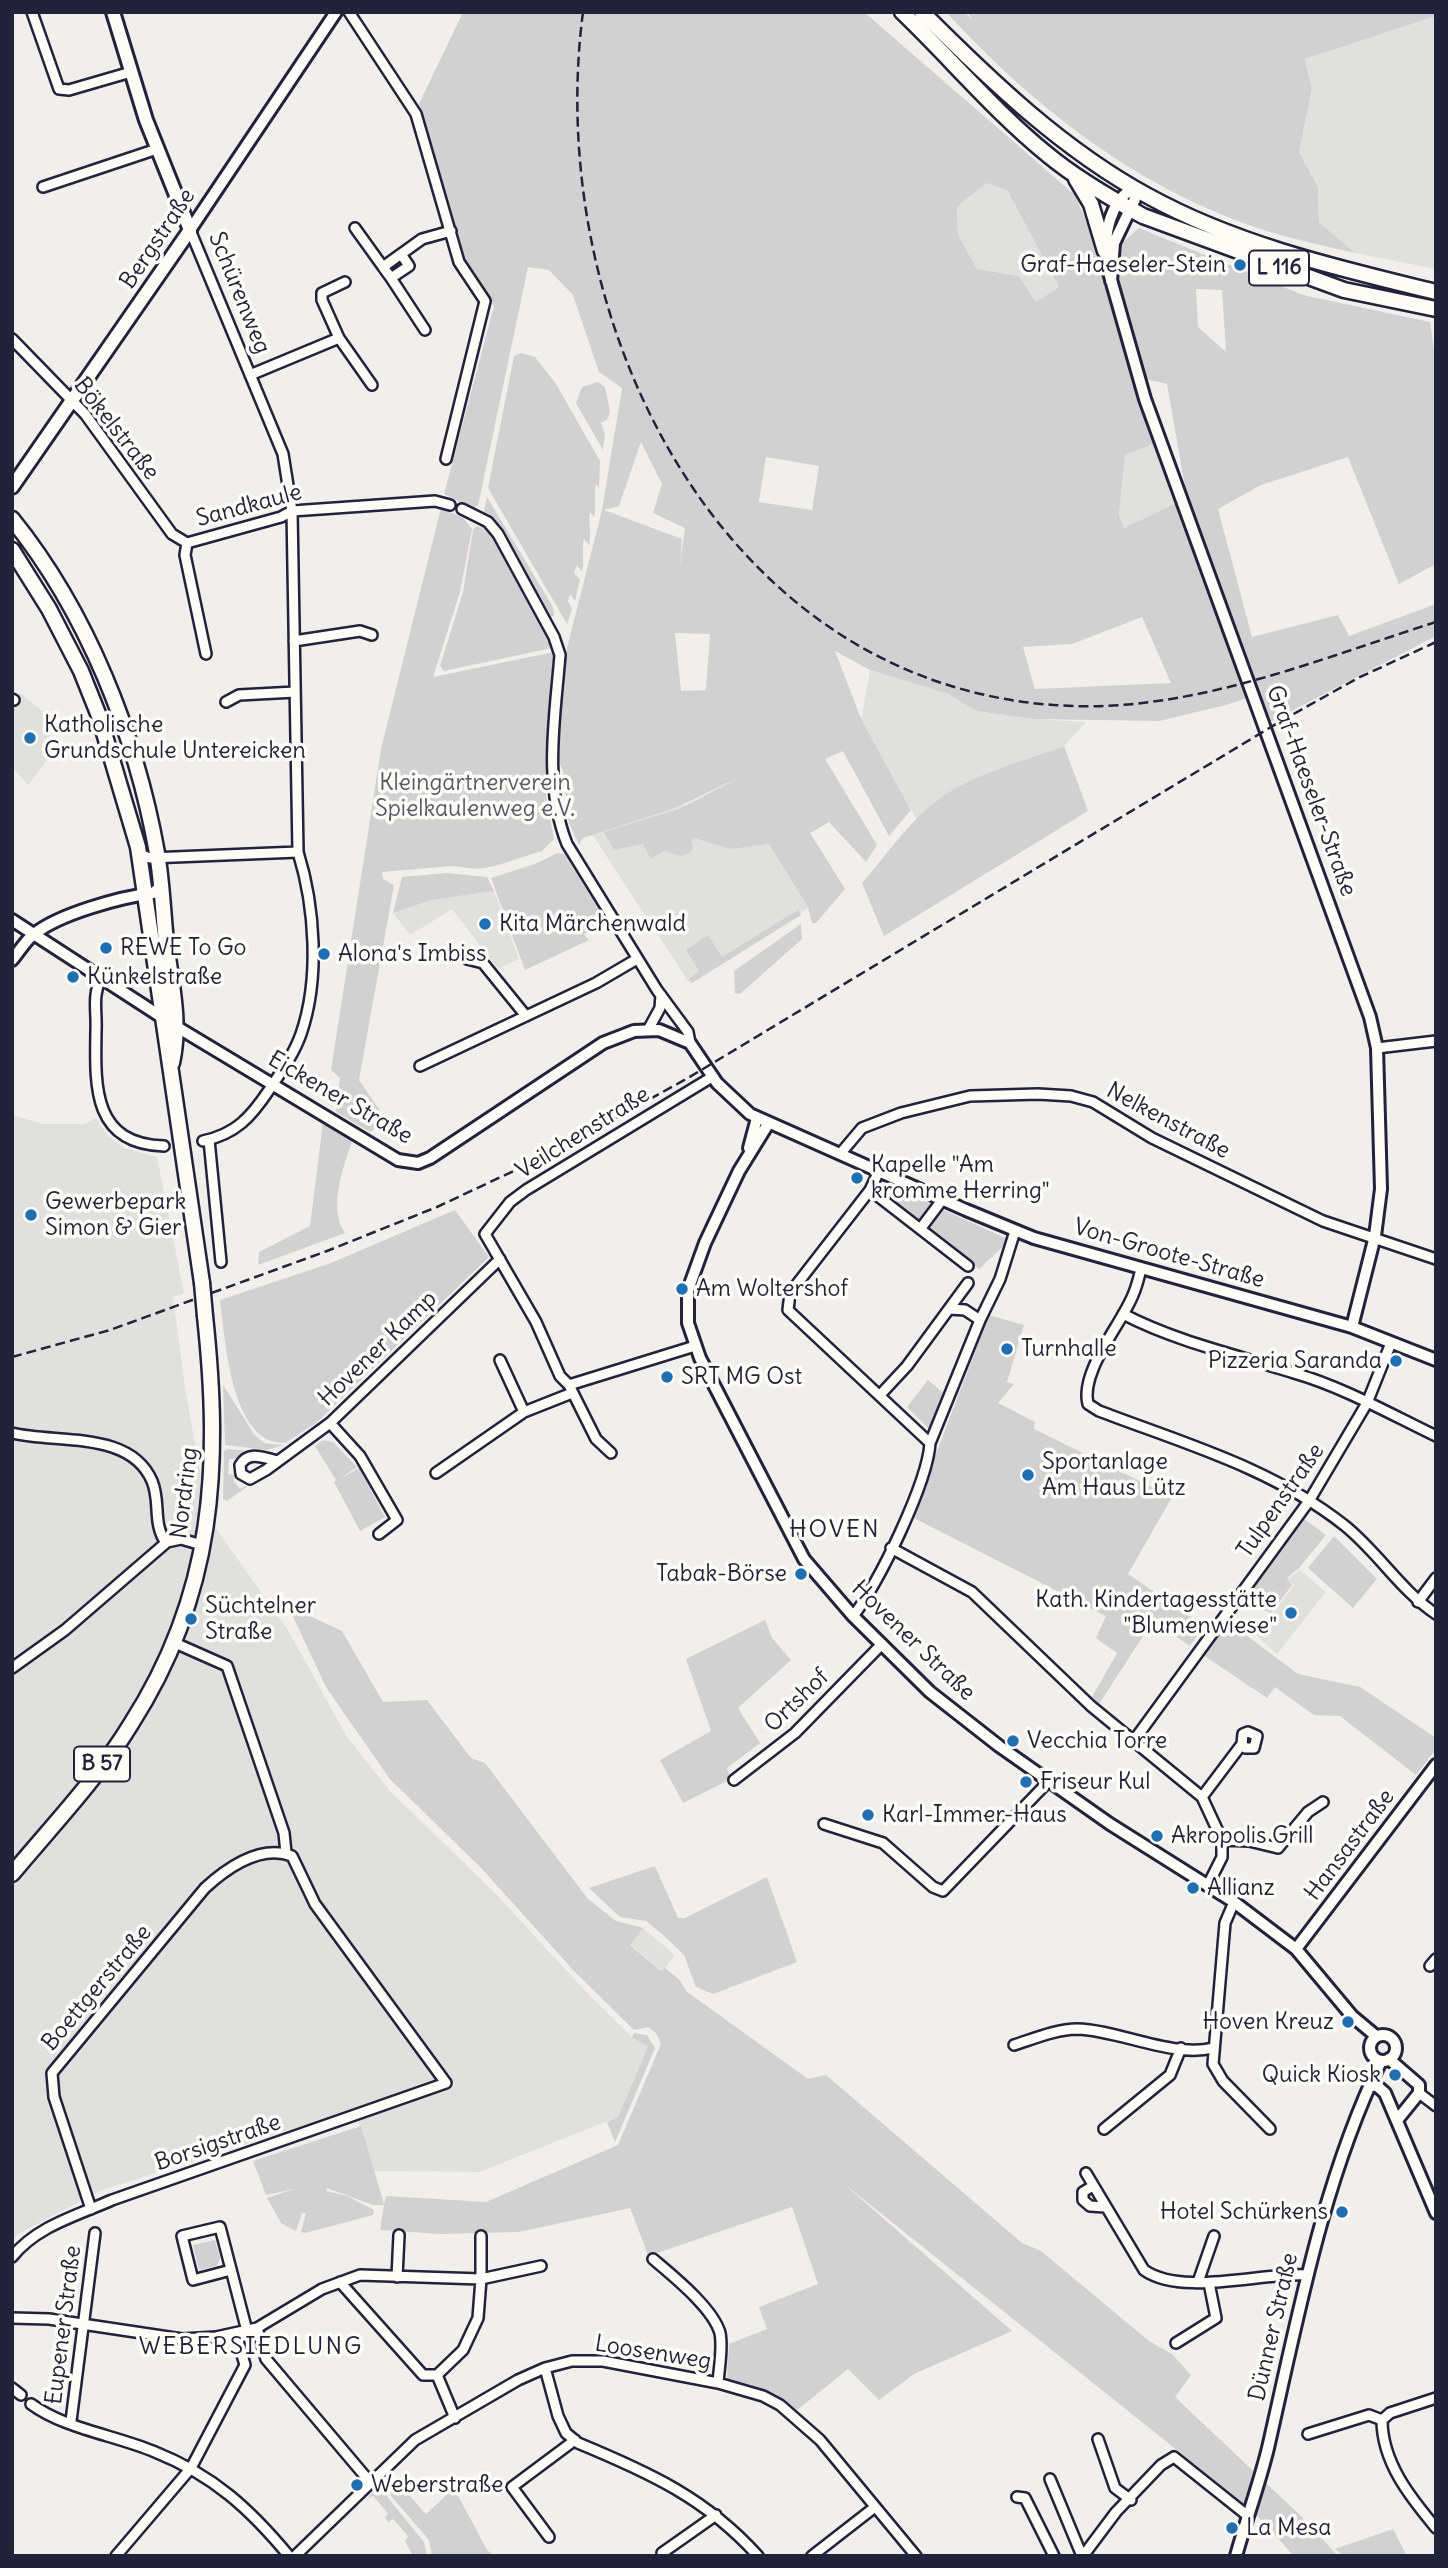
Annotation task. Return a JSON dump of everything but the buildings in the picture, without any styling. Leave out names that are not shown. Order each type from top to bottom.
[{"type":"main road","name":"Schürenweg","points":[[113,12],[157,149],[190,230]]},
{"type":"main road","name":"L 116","points":[[902,12],[1026,136],[1074,175],[1123,206],[1250,257],[1344,290],[1436,309]]},
{"type":"main road","name":"L 116","points":[[922,12],[1058,138],[1133,188],[1199,220],[1269,247],[1436,292]]},
{"type":"main road","points":[[1074,175],[1091,204],[1105,251]]},
{"type":"main road","name":"Bergstraße","points":[[12,487],[190,230]]},
{"type":"main road","name":"B 57","points":[[12,519],[64,597],[106,683],[132,754],[158,857],[177,1027]]},
{"type":"main road","name":"B 57","points":[[12,550],[49,609],[82,671],[120,781],[139,854],[161,1015]]},
{"type":"main road","name":"Nordring","points":[[12,1874],[119,1742],[156,1683],[175,1643],[202,1545],[210,1500],[214,1445],[202,1283],[171,1065],[161,1015]]},
{"type":"main road","name":"Nordring","points":[[171,1065],[177,1027]]},
{"type":"street","points":[[32,12],[59,89],[69,90],[131,72]]},
{"type":"street","name":"Bergstraße","points":[[190,230],[336,12]]},
{"type":"street","points":[[349,12],[416,114],[459,262],[485,301],[446,459]]},
{"type":"street","points":[[43,187],[157,149]]},
{"type":"street","name":"Graf-Haeseler-Straße","points":[[1133,188],[1135,199],[1112,212],[1105,251],[1111,281],[1145,399],[1370,1017],[1377,1048],[1381,1189],[1376,1236],[1352,1327]]},
{"type":"street","name":"Graf-Haeseler-Straße","points":[[1111,281],[1114,243],[1123,206]]},
{"type":"street","points":[[355,229],[425,330]]},
{"type":"street","name":"Schürenweg","points":[[190,230],[282,454],[292,511],[298,852],[308,904],[311,990],[300,1036],[272,1084],[242,1126],[206,1141],[221,1262]]},
{"type":"street","points":[[383,267],[422,239],[451,231]]},
{"type":"street","points":[[391,278],[409,266],[401,254]]},
{"type":"street","points":[[345,282],[322,293],[322,300],[339,338],[372,385]]},
{"type":"street","name":"Schürenweg","points":[[250,375],[339,338]]},
{"type":"street","name":"Bökelstraße","points":[[12,339],[73,402],[172,534],[187,543]]},
{"type":"street","name":"Sandkaule","points":[[206,654],[185,555],[187,543],[281,517],[292,511],[435,501],[450,505]]},
{"type":"street","points":[[462,509],[480,516],[498,534],[560,654],[552,776],[557,820],[566,844],[661,995],[688,1032],[690,1044]]},
{"type":"street","points":[[294,641],[360,631],[372,635]]},
{"type":"street","points":[[226,702],[239,695],[295,692]]},
{"type":"street","points":[[139,854],[158,857],[298,852]]},
{"type":"street","points":[[12,960],[33,935],[88,908],[146,894],[160,887]]},
{"type":"street","name":"Eickener Straße","points":[[12,920],[177,1027],[398,1160],[418,1163],[449,1147],[620,1034],[659,1030],[690,1044]]},
{"type":"street","points":[[420,1066],[596,983],[637,958]]},
{"type":"street","points":[[467,959],[483,963],[526,1016]]},
{"type":"street","points":[[101,978],[95,996],[95,1082],[100,1105],[119,1133],[129,1140],[164,1146]]},
{"type":"street","points":[[648,1030],[660,1008],[661,995]]},
{"type":"street","points":[[1377,1048],[1436,1041]]},
{"type":"street","name":"Von-Groote-Straße","points":[[690,1044],[712,1077],[741,1108],[757,1118],[1015,1231],[1352,1327],[1436,1360]]},
{"type":"street","name":"Veilchenstraße","points":[[500,1259],[485,1234],[510,1202],[712,1077]]},
{"type":"street","name":"Nelkenstraße","points":[[840,1154],[862,1128],[901,1113],[970,1096],[1071,1096],[1093,1102],[1152,1138],[1313,1216],[1436,1259]]},
{"type":"street","name":"Hovener Straße","points":[[749,1151],[757,1118]]},
{"type":"street","name":"Hovener Straße","points":[[768,1124],[749,1151],[705,1243],[688,1290],[688,1323],[695,1346],[804,1559],[853,1616],[941,1701],[1048,1782],[1234,1902],[1296,1949],[1352,2016],[1353,2023],[1373,2040]]},
{"type":"street","points":[[879,1171],[870,1190],[790,1293],[787,1303],[789,1310],[930,1443]]},
{"type":"street","points":[[870,1190],[968,1266]]},
{"type":"street","points":[[921,1228],[942,1200]]},
{"type":"street","points":[[853,1616],[891,1548],[929,1458],[930,1443],[979,1320],[1000,1279],[1015,1231]]},
{"type":"street","points":[[500,1259],[536,1322],[560,1376],[571,1389],[596,1438],[611,1453]]},
{"type":"street","name":"Hovener Kamp","points":[[278,1461],[331,1423],[500,1259]]},
{"type":"street","points":[[1141,1269],[1123,1314],[1097,1360],[1086,1395],[1088,1404],[1099,1411],[1275,1479],[1346,1527],[1418,1602],[1436,1614]]},
{"type":"street","points":[[880,1395],[968,1283]]},
{"type":"street","points":[[950,1309],[964,1310],[979,1320]]},
{"type":"street","points":[[1123,1314],[1147,1326],[1235,1357],[1295,1373],[1436,1436]]},
{"type":"street","name":"Tulpenstraße","points":[[1135,1740],[1309,1500],[1367,1404],[1391,1343]]},
{"type":"street","points":[[436,1473],[524,1412],[571,1389],[695,1346]]},
{"type":"street","points":[[500,1360],[524,1412]]},
{"type":"street","points":[[331,1423],[360,1456],[397,1520],[379,1534]]},
{"type":"street","points":[[12,1433],[34,1438],[97,1443],[126,1452],[138,1460],[152,1481],[156,1493],[157,1525],[166,1543]]},
{"type":"street","points":[[12,1668],[65,1630],[166,1543],[181,1539],[202,1545]]},
{"type":"street","points":[[891,1548],[972,1592],[1091,1706],[1202,1797],[1222,1840],[1222,1857],[1208,1885]]},
{"type":"street","points":[[1418,1602],[1436,1578]]},
{"type":"street","points":[[175,1643],[227,1666],[284,1833],[286,1853]]},
{"type":"street","name":"Ortshof","points":[[734,1780],[795,1733],[882,1644]]},
{"type":"street","points":[[1202,1797],[1242,1744]]},
{"type":"street","name":"Hansastraße","points":[[1296,1949],[1436,1765]]},
{"type":"street","points":[[824,1824],[883,1843],[933,1886],[943,1891],[1048,1782]]},
{"type":"street","points":[[1222,1840],[1249,1841],[1278,1848],[1308,1812],[1323,1802]]},
{"type":"street","name":"Boettgerstraße","points":[[91,2209],[54,2097],[52,2073],[205,1888],[223,1871],[272,1851],[286,1853]]},
{"type":"street","name":"Borsigstraße","points":[[12,2257],[26,2240],[52,2225],[91,2209],[446,2083],[315,1904],[297,1863],[286,1853]]},
{"type":"street","points":[[1234,1902],[1224,1923],[1224,1960],[1213,2064],[1223,2081],[1270,2129]]},
{"type":"street","points":[[1013,2045],[1079,2029],[1181,2048],[1203,2051],[1213,2048]]},
{"type":"street","points":[[1385,2058],[1393,2039],[1387,2035],[1373,2040],[1385,2058],[1419,2085],[1419,2093],[1398,2119]]},
{"type":"street","points":[[1104,2129],[1170,2075],[1181,2048]]},
{"type":"street","name":"Dünner Straße","points":[[1236,2556],[1268,2449],[1307,2275],[1326,2204],[1359,2109],[1385,2058]]},
{"type":"street","name":"Dünner Straße","points":[[1359,2109],[1360,2092],[1385,2058]]},
{"type":"street","points":[[1369,2087],[1380,2086],[1398,2119],[1436,2213]]},
{"type":"street","points":[[1419,2093],[1436,2106]]},
{"type":"street","points":[[1086,2173],[1144,2270],[1154,2277],[1209,2283],[1280,2273],[1307,2275]]},
{"type":"street","points":[[1093,2186],[1083,2192],[1083,2200],[1090,2206],[1105,2207]]},
{"type":"street","points":[[232,2270],[193,2280],[182,2236],[220,2227],[252,2329],[266,2359],[370,2483]]},
{"type":"street","name":"Eupener Straße","points":[[71,2421],[95,2233]]},
{"type":"street","points":[[397,2277],[400,2235]]},
{"type":"street","points":[[340,2282],[423,2375],[437,2375],[463,2350],[478,2318],[481,2236]]},
{"type":"street","points":[[1198,2282],[1214,2236]]},
{"type":"street","points":[[653,2259],[682,2284],[715,2321],[720,2335],[718,2383]]},
{"type":"street","points":[[12,2318],[49,2319],[183,2339],[236,2334],[252,2329],[322,2290],[360,2274],[481,2279],[541,2266]]},
{"type":"street","points":[[1176,2343],[1216,2318],[1209,2283]]},
{"type":"street","points":[[116,2556],[191,2468],[245,2365],[236,2334]]},
{"type":"street","name":"Loosenweg","points":[[292,2556],[415,2440],[517,2380],[545,2368],[572,2361],[603,2361],[718,2383],[763,2396],[794,2415],[820,2440],[916,2556]]},
{"type":"street","points":[[545,2368],[558,2416],[566,2433],[575,2440],[656,2476],[716,2515],[758,2556]]},
{"type":"street","points":[[437,2375],[455,2418]]},
{"type":"street","points":[[12,2388],[21,2395]]},
{"type":"street","points":[[1436,2398],[1390,2413],[1382,2420],[1382,2434],[1395,2473],[1436,2528]]},
{"type":"street","points":[[31,2404],[51,2418],[71,2421],[90,2432],[154,2451],[191,2468],[226,2490],[292,2556]]},
{"type":"street","points":[[1308,2434],[1369,2415],[1382,2420]]},
{"type":"street","points":[[1098,2438],[1115,2488],[1131,2500]]},
{"type":"street","points":[[549,2537],[512,2487],[575,2440]]},
{"type":"street","points":[[1050,2479],[1083,2556],[1116,2512],[1131,2500],[1161,2465],[1174,2457],[1248,2516]]},
{"type":"street","points":[[1017,2497],[1025,2498],[1055,2556]]},
{"type":"street","points":[[812,2556],[875,2507]]},
{"type":"street","points":[[662,2553],[716,2515]]},
{"type":"shaded area","points":[[1436,16],[1436,269],[1355,253],[1319,222],[1318,187],[1299,152],[1312,89],[1305,59]]},
{"type":"shaded area","points":[[986,183],[1007,190],[1059,287],[1036,302],[1019,276],[977,269],[958,235],[957,207]]},
{"type":"shaded area","points":[[1155,443],[1176,504],[1124,528],[1119,515],[1125,455]]},
{"type":"shaded area","points":[[870,670],[948,694],[976,711],[1034,719],[1086,722],[1064,746],[978,779],[935,801],[917,820],[861,721]]},
{"type":"shaded area","name":"Katholische Grundschule Untereicken","points":[[20,693],[42,711],[51,734],[43,745],[53,753],[28,785],[12,767],[12,703]]},
{"type":"shaded area","points":[[744,787],[810,907],[690,984],[592,834]]},
{"type":"shaded area","name":"Kita Märchenwald","points":[[494,891],[519,959],[498,969],[452,909],[410,935],[393,913],[432,900]]},
{"type":"shaded area","points":[[12,1115],[43,1124],[85,1124],[96,1118],[108,1136],[124,1148],[157,1157],[184,1293],[173,1297],[186,1394],[203,1489],[217,1530],[288,1630],[347,1737],[390,1791],[496,1894],[590,1996],[632,2037],[649,2047],[618,2117],[479,2172],[373,2171],[355,2109],[100,2191],[18,2234],[12,2242]]},
{"type":"shaded area","name":"Kath. Kindertagesstätte \"Blumenwiese\"","points":[[1300,1570],[1326,1592],[1277,1654],[1256,1635],[1294,1585],[1288,1579]]},
{"type":"shaded area","points":[[643,1928],[675,1955],[662,1971],[630,1944]]},
{"type":"green space","points":[[463,12],[864,12],[1075,195],[1092,235],[1121,244],[1139,228],[1303,295],[1430,322],[1436,364],[1436,564],[1399,584],[1348,457],[1261,485],[1218,509],[1252,637],[1338,615],[1349,636],[1436,604],[1436,636],[1268,723],[1256,695],[1159,721],[1034,719],[976,711],[948,694],[870,670],[835,651],[862,721],[911,810],[889,836],[843,751],[825,759],[877,845],[866,862],[829,822],[810,833],[845,889],[816,923],[812,923],[808,907],[769,844],[730,849],[694,838],[691,841],[693,849],[686,854],[676,855],[665,850],[651,859],[643,844],[614,850],[604,832],[679,809],[744,775],[678,807],[583,838],[579,845],[569,823],[563,771],[557,756],[559,701],[567,648],[602,510],[622,388],[599,372],[573,295],[549,270],[528,267],[478,506],[472,508],[444,494],[494,306],[466,265],[419,104]],"holes":[[[986,183],[1007,190],[1059,287],[1036,302],[1019,276],[977,269],[958,235],[957,207]],[[1196,289],[1222,290],[1226,352],[1198,327]],[[1133,376],[1167,384],[1187,498],[1124,528],[1119,515],[1125,455],[1155,443]],[[641,442],[662,484],[653,513],[685,528],[680,566],[682,539],[604,510],[619,506]],[[766,457],[819,466],[812,510],[759,502]],[[1142,617],[1171,683],[1035,689],[1023,647],[1072,644]],[[675,633],[710,634],[706,690],[681,691]]]},
{"type":"green space","points":[[946,12],[964,12],[973,20],[967,12],[1436,12],[1436,16],[1305,59],[1312,89],[1299,152],[1318,187],[1319,222],[1355,253],[1267,231],[1221,214],[1176,194],[1134,170],[1093,143],[1016,82]]},
{"type":"green space","points":[[521,353],[535,357],[556,384],[600,461],[594,517],[590,512],[589,545],[584,539],[582,572],[577,565],[574,573],[580,580],[575,601],[570,594],[568,601],[572,609],[567,624],[488,488],[514,356]]},
{"type":"green space","points":[[598,382],[605,387],[610,411],[608,419],[601,423],[605,434],[603,450],[576,403],[582,387]]},
{"type":"green space","points":[[487,497],[553,607],[554,615],[551,618],[557,633],[483,515]]},
{"type":"green space","points":[[441,508],[463,518],[472,529],[460,592],[433,677],[554,652],[546,796],[554,839],[542,851],[495,866],[477,869],[453,866],[382,872],[383,879],[394,885],[359,1080],[387,1121],[370,1132],[336,1112],[340,1078],[331,1070],[381,749]]},
{"type":"green space","points":[[479,520],[493,533],[552,642],[552,648],[444,671],[440,666],[463,592],[473,530],[477,526],[481,528]]},
{"type":"green space","points":[[1064,746],[1088,811],[884,936],[862,883],[915,820],[935,802],[963,784]]},
{"type":"green space","name":"Kleingärtnerverein Spielkaulenweg e.V.","points":[[558,853],[564,854],[607,923],[584,934],[589,940],[525,970],[491,878],[535,864]]},
{"type":"green space","points":[[446,873],[487,877],[494,891],[432,900],[393,913],[402,877]]},
{"type":"green space","points":[[798,910],[801,915],[692,983],[689,979],[699,971],[686,950],[708,935],[722,957]]},
{"type":"green space","points":[[801,924],[802,939],[740,994],[735,993],[734,971]]},
{"type":"green space","points":[[323,1122],[352,1141],[341,1175],[337,1200],[340,1223],[345,1233],[258,1265],[259,1252],[310,1226]]},
{"type":"green space","points":[[884,1183],[1010,1240],[979,1269],[878,1190]]},
{"type":"green space","points":[[455,1210],[489,1257],[316,1423],[285,1443],[267,1439],[253,1427],[242,1409],[234,1387],[220,1300],[331,1263]]},
{"type":"green space","name":"Sportanlage Am Haus Lütz","points":[[989,1315],[1024,1325],[1007,1382],[1014,1384],[998,1403],[1035,1422],[1034,1429],[1172,1497],[1128,1574],[1204,1626],[1190,1646],[1153,1621],[1099,1704],[1092,1697],[1117,1653],[1096,1638],[1106,1616],[912,1517]]},
{"type":"green space","points":[[928,1380],[947,1396],[933,1433],[907,1407]]},
{"type":"green space","points":[[223,1385],[254,1434],[264,1443],[284,1445],[267,1450],[225,1445]]},
{"type":"green space","points":[[323,1440],[333,1442],[357,1467],[340,1479],[359,1468],[385,1517],[360,1531],[334,1482],[336,1480],[315,1446]]},
{"type":"green space","points":[[224,1451],[249,1451],[237,1459],[229,1459],[228,1474],[238,1475],[233,1480],[240,1489],[253,1482],[227,1501],[223,1499]]},
{"type":"green space","points":[[1304,1519],[1326,1535],[1299,1568],[1287,1578],[1292,1585],[1271,1613],[1253,1606],[1242,1598]]},
{"type":"green space","points":[[1334,1536],[1377,1579],[1353,1608],[1308,1568]]},
{"type":"green space","points":[[288,1606],[342,1631],[383,1702],[427,1700],[471,1758],[485,1763],[588,1899],[616,1921],[643,1928],[630,1945],[661,1971],[665,1968],[680,1980],[686,1991],[808,2079],[826,2075],[1022,2243],[1041,2251],[1149,2341],[1172,2354],[1191,2375],[1175,2397],[1302,2517],[1338,2556],[1294,2556],[1253,2511],[843,2183],[1012,2331],[914,2374],[879,2400],[848,2369],[796,2411],[775,2396],[727,2379],[729,2344],[767,2329],[759,2307],[818,2284],[792,2207],[657,2253],[650,2260],[630,2208],[519,2232],[441,2234],[380,2230],[384,2205],[373,2205],[327,2188],[326,2191],[347,2196],[374,2210],[373,2215],[305,2233],[301,2232],[306,2213],[302,2213],[296,2231],[281,2223],[267,2198],[294,2189],[266,2195],[253,2161],[361,2126],[384,2204],[386,2196],[486,2202],[618,2145],[661,2044],[656,2033],[648,2027],[634,2030],[574,1971],[482,1869],[389,1778],[326,1687]]},
{"type":"green space","points":[[765,1620],[772,1638],[791,1660],[738,1708],[760,1743],[727,1768],[731,1779],[683,1803],[660,1760],[711,1731],[686,1659]]},
{"type":"green space","points":[[1227,1621],[1298,1674],[1360,1687],[1436,1738],[1436,1749],[1416,1775],[1340,1716],[1314,1715],[1275,1687],[1267,1698],[1203,1655]]},
{"type":"green space","points":[[655,1866],[678,1918],[685,1918],[767,1877],[797,1962],[713,1994],[696,1987],[684,1955],[663,1935],[646,1921],[620,1917],[589,1888]]},
{"type":"green space","points":[[634,2033],[647,2035],[655,2048],[615,2142],[607,2122],[618,2117],[648,2047],[632,2037]]},
{"type":"green space","points":[[215,2240],[220,2258],[217,2266],[199,2270],[193,2245]]},
{"type":"green space","points":[[389,2473],[426,2514],[454,2488],[487,2550],[495,2556],[432,2556],[429,2540],[391,2496]]},
{"type":"green space","points":[[384,2480],[388,2498],[424,2542],[427,2556],[413,2556],[405,2541],[408,2536],[393,2519],[388,2522],[385,2518],[388,2513],[373,2496],[367,2499]]},
{"type":"green space","points":[[1393,2529],[1407,2556],[1343,2556],[1335,2549]]},
{"type":"railway","points":[[583,12],[578,131],[593,250],[628,365],[682,472],[754,564],[844,637],[950,686],[1073,706],[1120,705],[1166,700],[1258,679],[1436,622]]},
{"type":"railway","points":[[12,1357],[110,1330],[327,1251],[437,1207],[556,1151],[688,1078],[1281,721],[1358,678],[1436,642]]},
{"type":"place","name":"Graf-Haeseler-Stein","points":[[1240,265]]},
{"type":"place","name":"Katholische Grundschule Untereicken","points":[[30,738]]},
{"type":"place","name":"Kita Märchenwald","points":[[485,924]]},
{"type":"place","name":"REWE To Go","points":[[106,948]]},
{"type":"place","name":"Alona's Imbiss","points":[[324,954]]},
{"type":"place","name":"Künkelstraße","points":[[73,977]]},
{"type":"place","name":"Kapelle \"Am kromme Herring\"","points":[[857,1178]]},
{"type":"place","name":"Gewerbepark Simon & Gier","points":[[31,1215]]},
{"type":"place","name":"Am Woltershof","points":[[682,1289]]},
{"type":"place","name":"Turnhalle","points":[[1007,1349]]},
{"type":"place","name":"Pizzeria Saranda","points":[[1396,1361]]},
{"type":"place","name":"SRT MG Ost","points":[[667,1377]]},
{"type":"place","name":"Sportanlage Am Haus Lütz","points":[[1028,1475]]},
{"type":"place","name":"Tabak-Börse","points":[[801,1574]]},
{"type":"place","name":"Kath. Kindertagesstätte \"Blumenwiese\"","points":[[1291,1613]]},
{"type":"place","name":"Süchtelner Straße","points":[[191,1619]]},
{"type":"place","name":"Vecchia Torre","points":[[1013,1741]]},
{"type":"place","name":"Friseur Kul","points":[[1026,1782]]},
{"type":"place","name":"Karl-Immer-Haus","points":[[868,1815]]},
{"type":"place","name":"Akropolis Grill","points":[[1157,1836]]},
{"type":"place","name":"Allianz","points":[[1193,1888]]},
{"type":"place","name":"Hoven Kreuz","points":[[1348,2022]]},
{"type":"place","name":"Quick Kiosk","points":[[1395,2075]]},
{"type":"place","name":"Hotel Schürkens","points":[[1342,2212]]},
{"type":"place","name":"Weberstraße","points":[[357,2485]]},
{"type":"place","name":"La Mesa","points":[[1232,2528]]},
{"type":"district","name":"HOVEN","points":[[835,1530]]},
{"type":"district","name":"WEBERSIEDLUNG","points":[[251,2347]]}]
